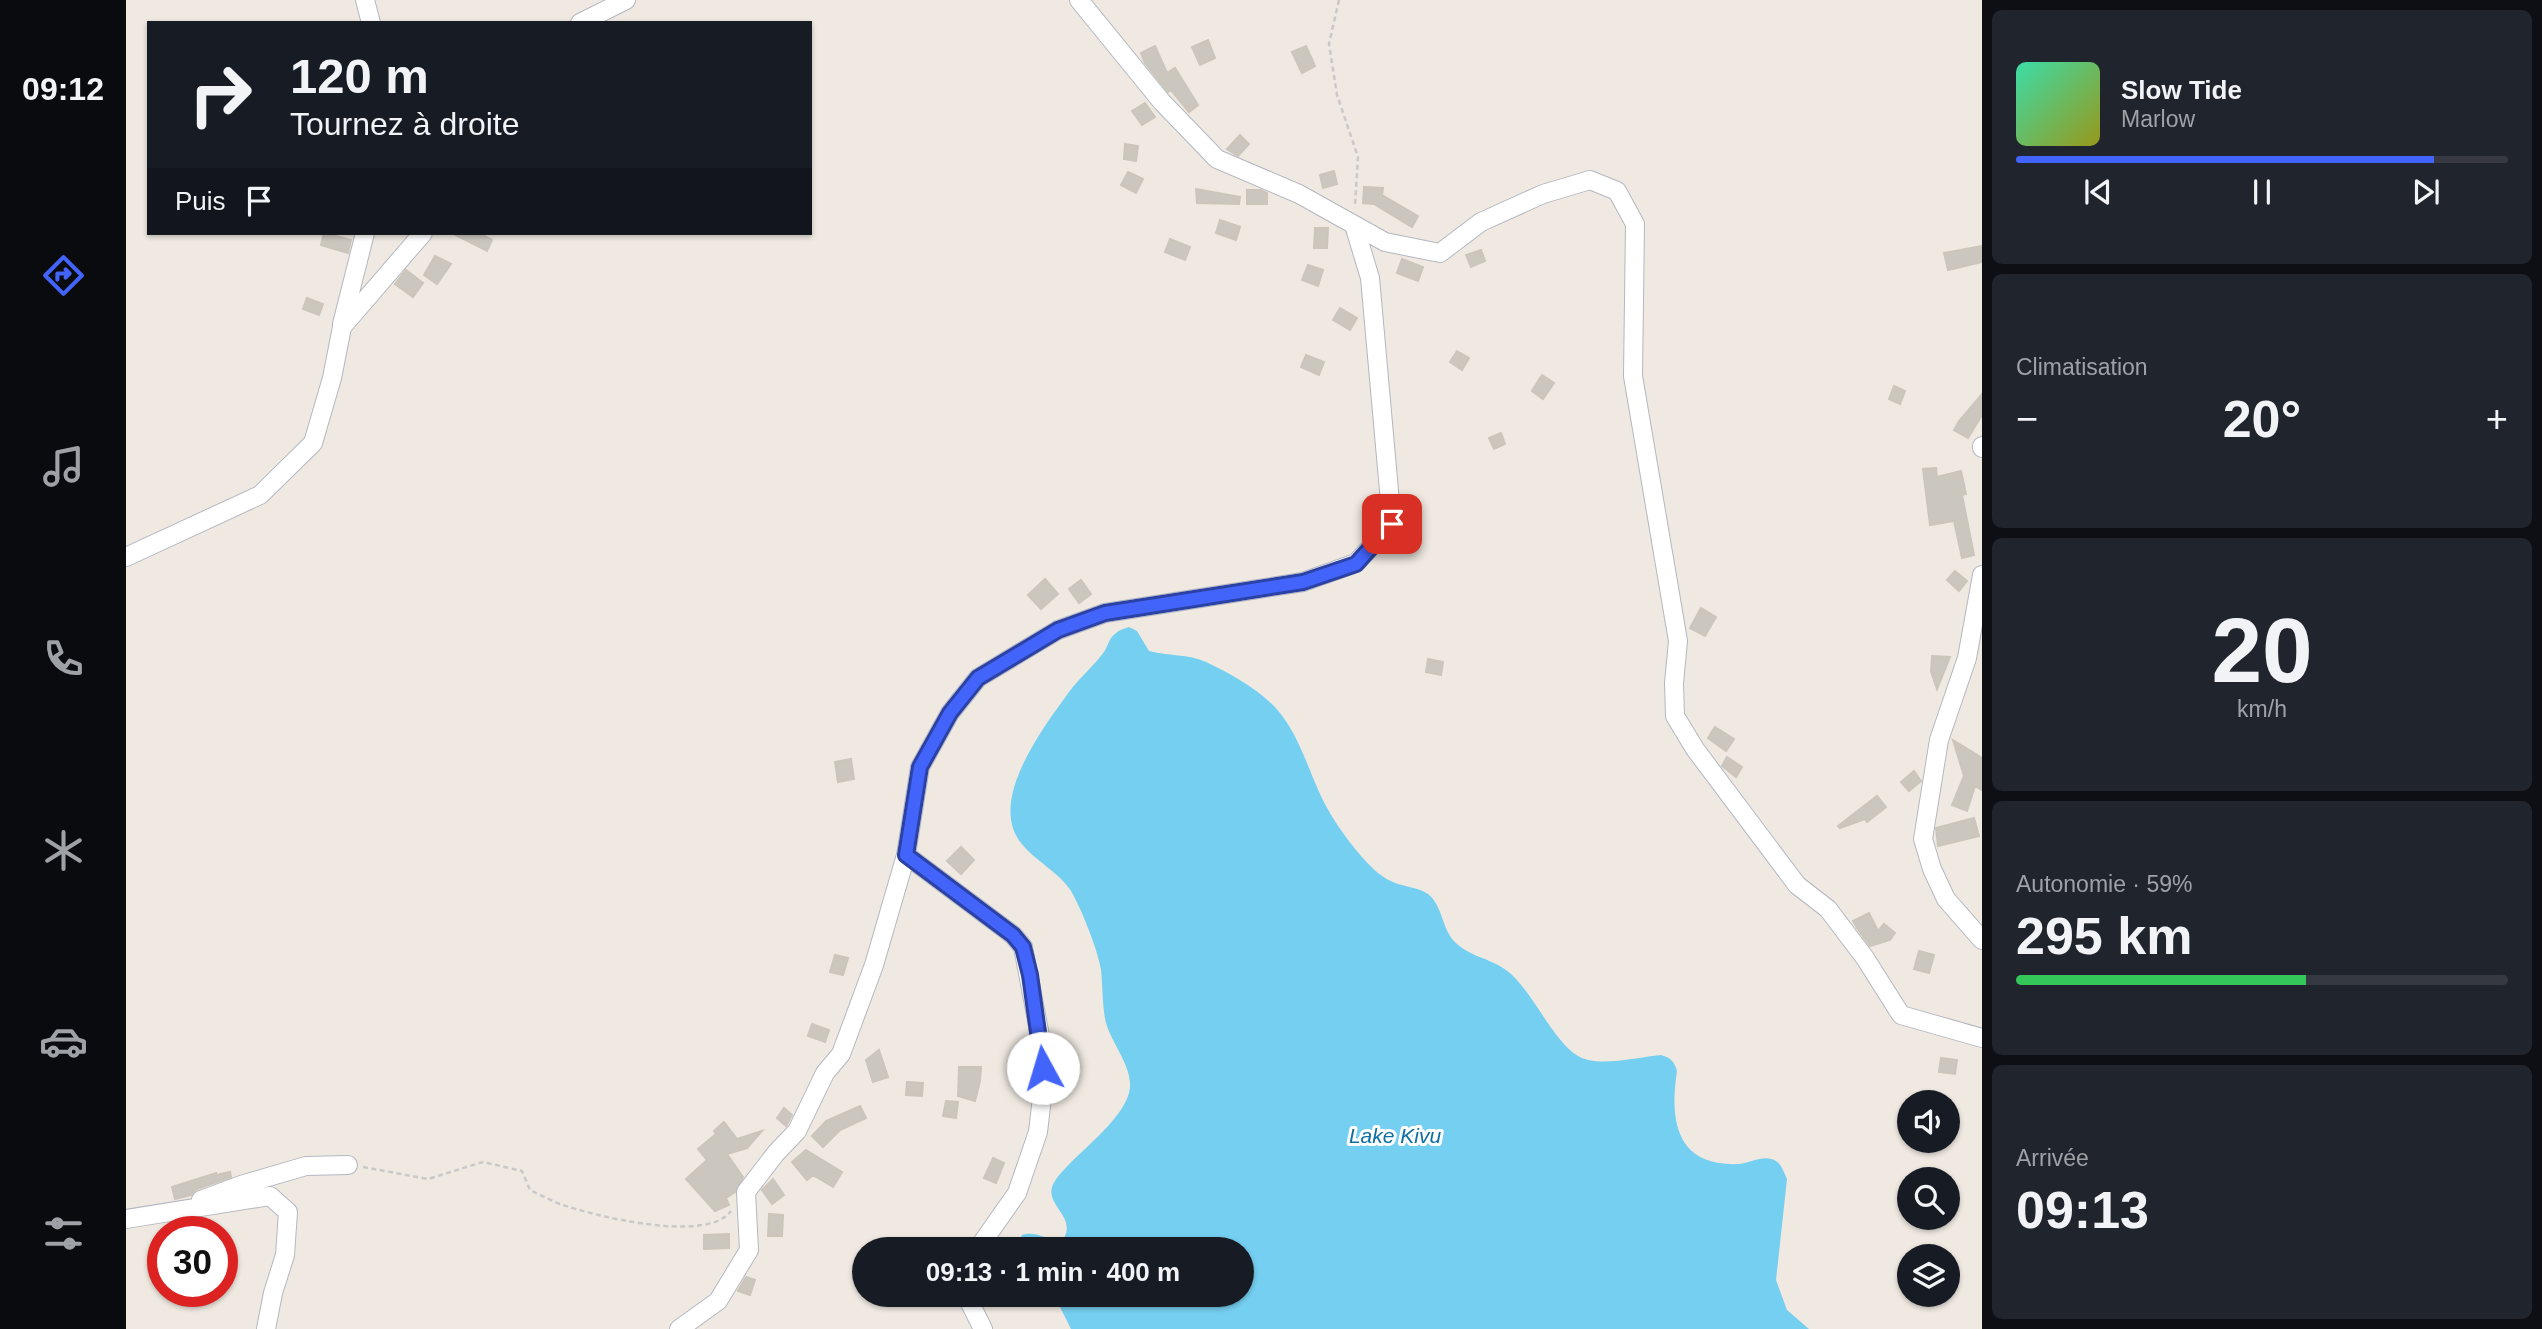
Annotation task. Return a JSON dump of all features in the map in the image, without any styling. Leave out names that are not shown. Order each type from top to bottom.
[{"type":"street","points":[[365,0],[370,21]]},
{"type":"street","points":[[584,21],[626,0]]},
{"type":"street","points":[[1079,0],[1162,102],[1217,159],[1299,194],[1385,242],[1440,253],[1481,222],[1543,194],[1590,180],[1617,191],[1635,223],[1633,376],[1678,641],[1674,683],[1675,716],[1695,749],[1797,885],[1828,909],[1866,958],[1900,1015],[1982,1038]]},
{"type":"street","points":[[679,1329],[718,1301],[749,1250],[746,1192],[776,1153],[797,1132],[825,1073],[841,1054],[874,965],[906,855],[920,767],[950,713],[978,678],[1058,630],[1105,613],[1303,582],[1356,564],[1392,524],[1370,278],[1354,226]]},
{"type":"street","points":[[126,557],[260,495],[313,443],[332,378],[341,327],[364,235]]},
{"type":"street","points":[[341,327],[421,235]]},
{"type":"street","points":[[1982,575],[1967,658],[1939,740],[1923,839],[1932,869],[1946,899],[1982,940]]},
{"type":"street","points":[[906,855],[1013,935],[1023,947],[1030,975],[1044,1076],[1038,1132],[1017,1194],[986,1237]]},
{"type":"street","points":[[166,1215],[241,1185],[306,1166],[348,1165]]},
{"type":"street","points":[[126,1219],[166,1215],[270,1196],[288,1212],[285,1255],[266,1329]]},
{"type":"street","points":[[973,1307],[983,1329]]},
{"type":"path","points":[[1339,0],[1329,44],[1337,94],[1358,157],[1354,226]]},
{"type":"path","points":[[348,1165],[428,1180],[483,1162],[522,1171],[530,1190],[560,1204],[623,1221],[689,1228],[726,1218],[746,1192]]},
{"type":"water","name":"Lake Kivu","points":[[1129,627],[1137,631],[1149,651],[1206,662],[1238,679],[1268,700],[1289,726],[1328,810],[1361,856],[1387,879],[1428,894],[1436,904],[1453,940],[1466,951],[1497,964],[1511,974],[1552,1029],[1578,1056],[1596,1061],[1618,1061],[1661,1055],[1672,1060],[1677,1071],[1677,1124],[1690,1149],[1702,1158],[1718,1163],[1739,1164],[1767,1158],[1779,1164],[1787,1179],[1776,1280],[1787,1310],[1809,1329],[1071,1329],[1060,1307],[1254,1307],[1254,1237],[1064,1237],[1066,1222],[1052,1196],[1055,1181],[1122,1108],[1130,1082],[1106,1023],[1101,970],[1084,918],[1066,884],[1021,843],[1012,826],[1011,806],[1023,764],[1046,724],[1073,687],[1104,652],[1113,636]]},
{"type":"water","name":"Lake Kivu","points":[[1022,1235],[1045,1237],[1021,1237]]},
{"type":"building","points":[[1208,40],[1215,58],[1200,65],[1192,47]]},
{"type":"building","points":[[1155,46],[1167,73],[1175,68],[1198,105],[1189,112],[1171,90],[1168,92],[1145,63],[1141,53]]},
{"type":"building","points":[[1306,46],[1315,66],[1302,73],[1292,52]]},
{"type":"building","points":[[1145,103],[1155,117],[1142,125],[1132,111]]},
{"type":"building","points":[[1240,135],[1249,144],[1238,156],[1227,149]]},
{"type":"building","points":[[1125,144],[1138,146],[1136,161],[1124,159]]},
{"type":"building","points":[[1334,171],[1337,184],[1323,188],[1320,175]]},
{"type":"building","points":[[1128,172],[1143,179],[1136,193],[1121,185]]},
{"type":"building","points":[[1364,187],[1383,188],[1382,195],[1418,216],[1412,227],[1374,204],[1363,203]]},
{"type":"building","points":[[1196,189],[1240,197],[1239,204],[1197,203]]},
{"type":"building","points":[[1247,190],[1267,193],[1267,204],[1247,204]]},
{"type":"building","points":[[1220,220],[1240,227],[1236,240],[1216,233]]},
{"type":"building","points":[[1315,228],[1328,228],[1327,248],[1314,248]]},
{"type":"building","points":[[324,235],[351,240],[348,253],[321,245]]},
{"type":"building","points":[[456,235],[483,235],[492,240],[487,251]]},
{"type":"building","points":[[1170,239],[1190,247],[1185,260],[1165,252]]},
{"type":"building","points":[[1982,246],[1982,262],[1948,270],[1944,253]]},
{"type":"building","points":[[1481,250],[1485,261],[1471,267],[1466,255]]},
{"type":"building","points":[[435,256],[451,264],[437,284],[424,275]]},
{"type":"building","points":[[1402,259],[1423,267],[1418,281],[1397,273]]},
{"type":"building","points":[[1308,265],[1323,270],[1318,286],[1302,280]]},
{"type":"building","points":[[406,270],[423,283],[413,297],[395,284]]},
{"type":"building","points":[[307,298],[323,304],[319,315],[303,309]]},
{"type":"building","points":[[1340,308],[1357,318],[1350,330],[1333,320]]},
{"type":"building","points":[[1457,351],[1469,358],[1462,370],[1450,362]]},
{"type":"building","points":[[1306,355],[1324,362],[1319,375],[1301,367]]},
{"type":"building","points":[[1542,375],[1554,383],[1543,399],[1532,391]]},
{"type":"building","points":[[1894,386],[1905,391],[1900,404],[1889,399]]},
{"type":"building","points":[[1982,394],[1982,415],[1968,438],[1954,430]]},
{"type":"building","points":[[1501,433],[1505,444],[1494,449],[1489,438]]},
{"type":"building","points":[[1936,468],[1937,477],[1961,471],[1966,494],[1962,495],[1974,555],[1962,558],[1954,521],[1930,525],[1923,469]]},
{"type":"building","points":[[1955,571],[1967,581],[1959,591],[1947,580]]},
{"type":"building","points":[[1045,579],[1058,594],[1041,609],[1028,595]]},
{"type":"building","points":[[1081,580],[1091,594],[1079,603],[1069,589]]},
{"type":"building","points":[[1701,608],[1716,617],[1705,636],[1690,628]]},
{"type":"building","points":[[1932,656],[1950,657],[1937,689],[1931,671]]},
{"type":"building","points":[[1428,659],[1443,662],[1441,675],[1426,672]]},
{"type":"building","points":[[1715,727],[1734,739],[1726,751],[1708,738]]},
{"type":"building","points":[[1953,740],[1982,758],[1982,790],[1975,786],[1967,811],[1952,805],[1964,776]]},
{"type":"building","points":[[1727,757],[1742,767],[1736,777],[1722,766]]},
{"type":"building","points":[[851,759],[854,779],[838,782],[835,762]]},
{"type":"building","points":[[1914,771],[1921,781],[1909,791],[1901,782]]},
{"type":"building","points":[[1877,796],[1886,807],[1867,822],[1865,819],[1840,828],[1838,826]]},
{"type":"building","points":[[1974,818],[1979,836],[1938,846],[1936,828]]},
{"type":"building","points":[[961,847],[974,860],[961,874],[947,861]]},
{"type":"building","points":[[1869,913],[1878,931],[1884,924],[1895,933],[1890,940],[1870,946],[1853,921]]},
{"type":"building","points":[[1919,951],[1934,955],[1929,973],[1914,969]]},
{"type":"building","points":[[835,955],[848,958],[843,975],[830,972]]},
{"type":"building","points":[[812,1024],[829,1030],[825,1042],[808,1036]]},
{"type":"building","points":[[879,1050],[888,1077],[873,1082],[866,1060]]},
{"type":"building","points":[[1941,1058],[1957,1060],[1955,1074],[1939,1072]]},
{"type":"building","points":[[959,1067],[981,1067],[975,1101],[958,1096]]},
{"type":"building","points":[[907,1082],[923,1083],[922,1096],[906,1095]]},
{"type":"building","points":[[946,1101],[958,1102],[956,1118],[943,1116]]},
{"type":"building","points":[[860,1106],[866,1118],[840,1130],[823,1147],[812,1136],[826,1121]]},
{"type":"building","points":[[784,1108],[792,1115],[786,1126],[777,1118]]},
{"type":"building","points":[[724,1122],[737,1139],[762,1131],[747,1148],[727,1154],[743,1177],[735,1192],[726,1198],[729,1205],[715,1211],[686,1179],[707,1160],[698,1149],[716,1134],[714,1131]]},
{"type":"building","points":[[806,1150],[842,1172],[833,1187],[813,1175],[807,1180],[792,1162]]},
{"type":"building","points":[[993,1158],[1004,1163],[996,1183],[984,1178]]},
{"type":"building","points":[[230,1172],[231,1177],[197,1189],[191,1195],[175,1199],[172,1187],[216,1173]]},
{"type":"building","points":[[773,1179],[784,1195],[772,1204],[762,1190]]},
{"type":"building","points":[[769,1214],[783,1215],[782,1236],[768,1236]]},
{"type":"building","points":[[729,1234],[729,1248],[704,1249],[704,1235]]},
{"type":"building","points":[[746,1277],[755,1280],[750,1295],[738,1291]]},
{"type":"route","points":[[1043,1068],[1030,975],[1023,947],[1013,935],[906,855],[920,767],[950,713],[978,678],[1058,630],[1105,613],[1303,582],[1356,564],[1392,524]]}]
